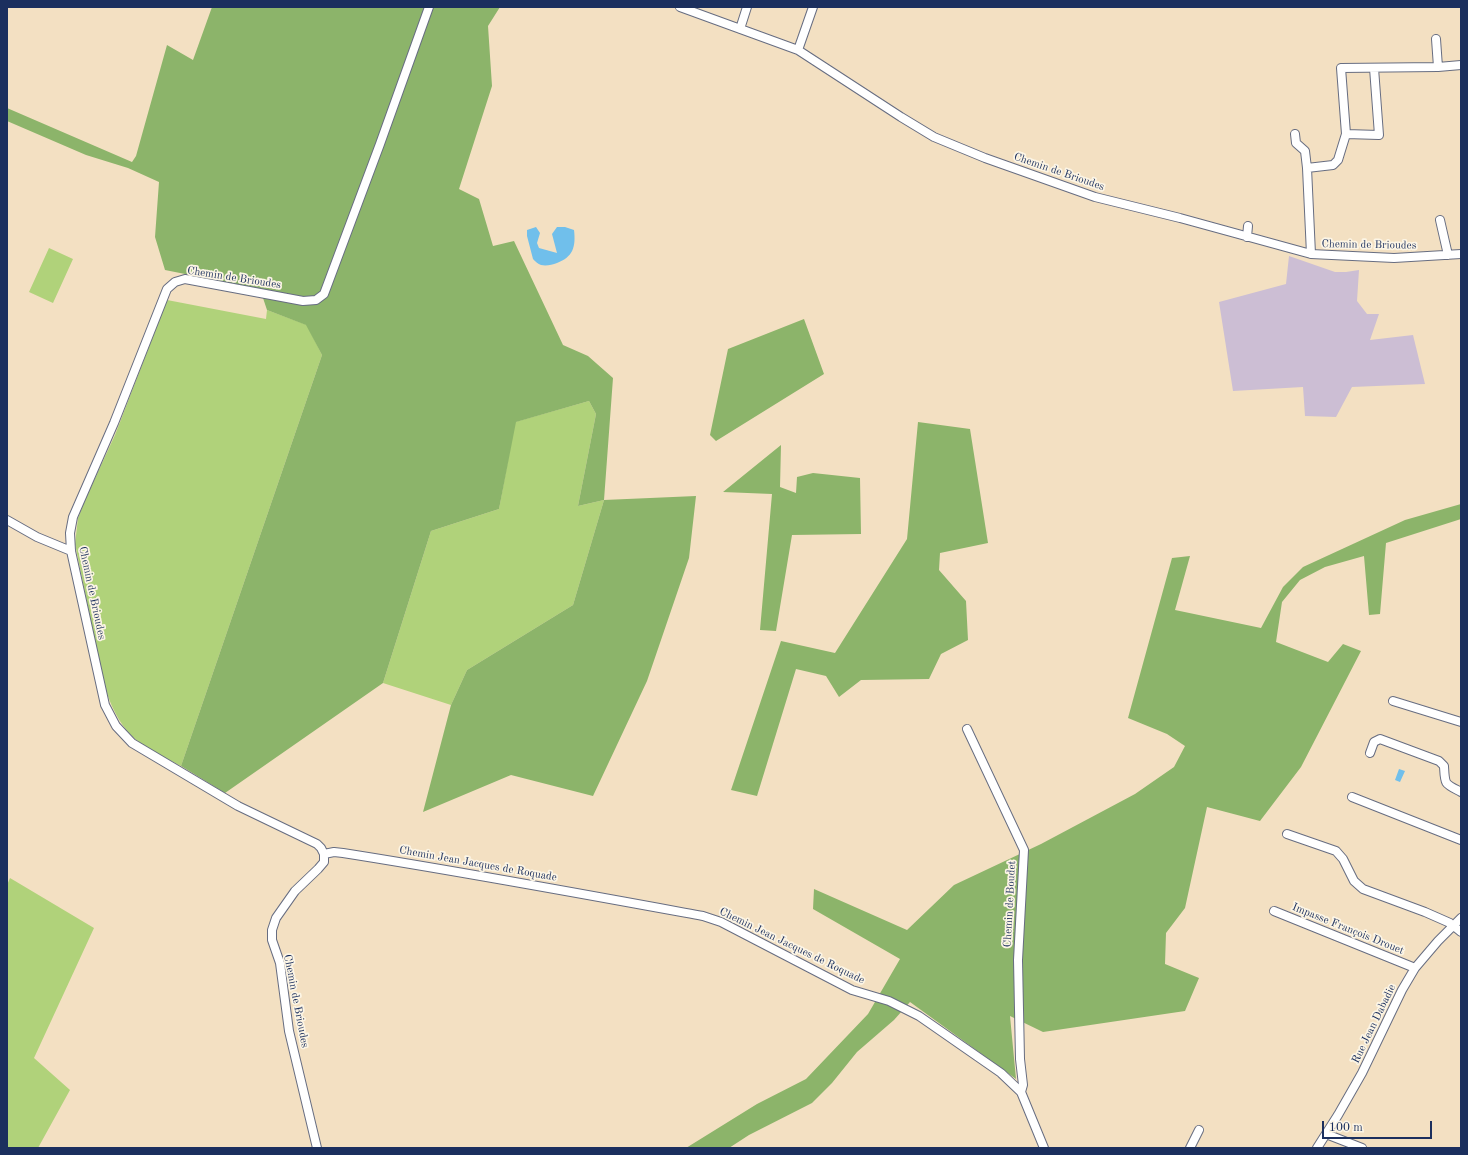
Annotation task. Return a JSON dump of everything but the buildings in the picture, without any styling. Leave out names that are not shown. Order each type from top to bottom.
[{"type":"street","name":"Chemin de Brioudes","points":[[317,1148],[289,1031],[280,963],[272,940],[272,930],[276,918],[295,891],[324,862],[324,854],[317,844],[238,806],[151,755],[132,743],[116,726],[105,705],[71,551],[70,533],[73,517],[114,423],[167,289],[175,282],[185,279],[303,301],[316,300],[324,294],[429,7]]},
{"type":"street","name":"Chemin de Brioudes","points":[[680,7],[798,50],[927,133],[978,155],[1095,197],[1311,254],[1394,258],[1461,254]]},
{"type":"street","points":[[740,29],[747,7]]},
{"type":"street","points":[[798,50],[813,7]]},
{"type":"street","points":[[1436,39],[1438,67]]},
{"type":"street","points":[[1307,168],[1333,165],[1337,163],[1346,134],[1341,68],[1438,67],[1461,65]]},
{"type":"street","points":[[1346,134],[1379,135],[1374,68]]},
{"type":"street","points":[[1295,134],[1296,143],[1306,151],[1311,254]]},
{"type":"street","points":[[1440,220],[1448,255]]},
{"type":"street","points":[[1247,237],[1248,226]]},
{"type":"street","points":[[7,520],[37,537],[71,551]]},
{"type":"street","points":[[1393,701],[1461,722]]},
{"type":"street","name":"Chemin de Boudet","points":[[967,729],[1024,850],[1018,960],[1020,1060],[1023,1085],[1021,1092]]},
{"type":"street","points":[[1370,753],[1374,742],[1380,739],[1439,761],[1444,766],[1444,780],[1446,784],[1461,792]]},
{"type":"street","points":[[1352,797],[1461,840]]},
{"type":"street","points":[[1288,834],[1336,851],[1343,859],[1354,881],[1363,889],[1425,912],[1454,926],[1461,932]]},
{"type":"street","name":"Chemin Jean Jacques de Roquade","points":[[324,854],[334,852],[556,888],[703,916],[721,922],[852,990],[889,1001],[919,1016],[1001,1073],[1021,1092],[1044,1148]]},
{"type":"street","name":"Impasse François Drouet","points":[[1274,911],[1415,968]]},
{"type":"street","name":"Rue Jean Dabadie","points":[[1317,1148],[1362,1073],[1402,990],[1415,968],[1438,941],[1461,918]]},
{"type":"street","points":[[1190,1148],[1199,1130]]},
{"type":"street","points":[[1326,1134],[1362,1148]]},
{"type":"shaded area","points":[[1289,256],[1335,272],[1359,270],[1357,301],[1367,314],[1379,314],[1370,340],[1413,335],[1425,384],[1352,387],[1336,417],[1305,416],[1303,387],[1233,391],[1219,302],[1286,284]]},
{"type":"green space","points":[[212,7],[500,7],[488,26],[492,86],[459,189],[479,199],[493,246],[514,241],[563,345],[588,356],[613,378],[604,500],[578,506],[596,414],[589,401],[516,422],[499,509],[431,531],[383,683],[225,793],[181,766],[322,355],[306,325],[267,310],[260,289],[165,270],[155,237],[159,182],[128,168],[86,155],[7,121],[7,108],[132,162],[136,156],[167,45],[193,60]]},
{"type":"green space","points":[[49,248],[73,259],[53,303],[29,292]]},
{"type":"green space","points":[[167,300],[266,319],[267,310],[307,325],[322,355],[181,766],[137,741],[123,726],[112,706],[104,685],[75,544],[78,518],[115,435]]},
{"type":"green space","points":[[804,319],[824,374],[716,441],[710,435],[728,349]]},
{"type":"green space","points":[[589,401],[596,414],[578,506],[604,500],[573,605],[467,670],[451,705],[383,683],[431,531],[499,509],[515,422]]},
{"type":"green space","points":[[918,422],[970,429],[988,543],[940,553],[939,570],[966,601],[968,640],[941,654],[929,679],[861,680],[839,697],[826,676],[796,669],[757,796],[731,790],[781,641],[835,653],[907,539]]},
{"type":"green space","points":[[781,445],[780,487],[796,493],[797,477],[813,473],[860,478],[861,534],[792,535],[776,631],[760,630],[772,494],[723,492]]},
{"type":"green space","points":[[696,496],[689,558],[647,681],[593,796],[511,775],[423,812],[451,705],[467,670],[573,605],[604,500]]},
{"type":"green space","points":[[1461,504],[1461,519],[1386,543],[1380,614],[1369,615],[1364,556],[1325,567],[1300,580],[1282,602],[1276,642],[1328,662],[1343,644],[1361,651],[1301,767],[1260,821],[1207,807],[1185,908],[1166,933],[1165,964],[1199,978],[1185,1011],[1043,1032],[1010,1016],[1016,1079],[910,1002],[894,1020],[857,1052],[832,1083],[812,1103],[749,1135],[729,1148],[686,1148],[757,1104],[806,1079],[868,1014],[900,959],[813,909],[814,889],[907,930],[954,885],[1041,844],[1135,794],[1174,767],[1185,746],[1167,734],[1128,718],[1172,558],[1190,556],[1175,610],[1261,628],[1283,587],[1303,567],[1405,520]]},
{"type":"green space","points":[[10,878],[94,928],[34,1058],[70,1090],[38,1148],[7,1148],[7,885]]},
{"type":"water","points":[[536,227],[540,233],[537,243],[539,248],[557,253],[552,234],[557,227],[565,227],[574,230],[574,246],[567,258],[547,265],[540,265],[533,259],[527,236],[527,230]]},
{"type":"water","points":[[1399,769],[1405,771],[1400,782],[1395,780]]}]
